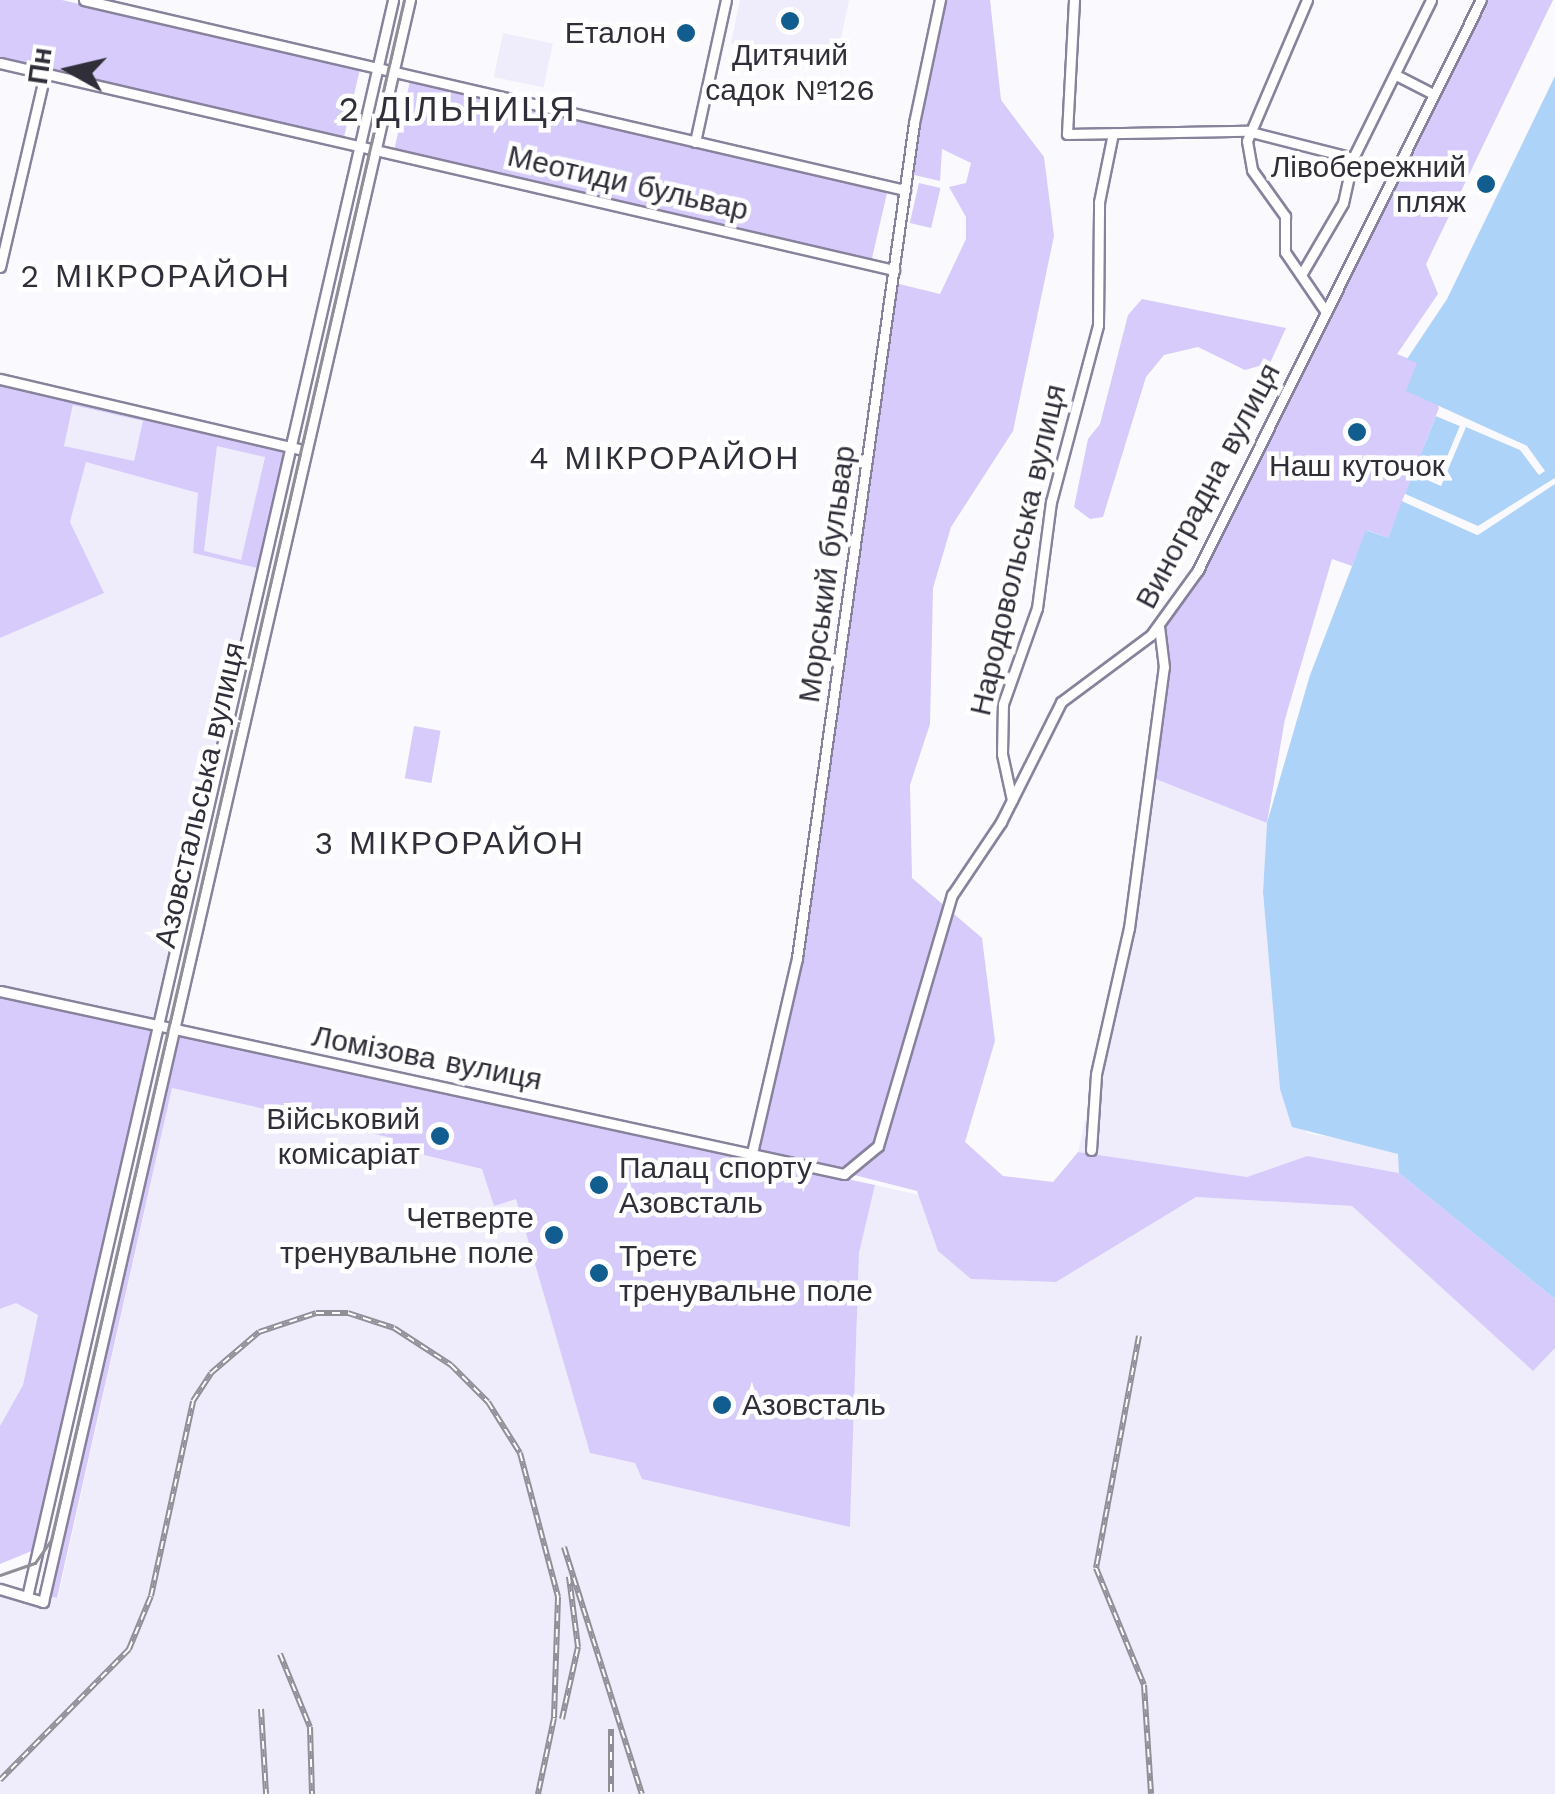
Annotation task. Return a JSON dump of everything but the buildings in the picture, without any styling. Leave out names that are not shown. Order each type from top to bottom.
[{"type":"street","name":"Меотиди бульвар","points":[[84,0],[905,190]]},
{"type":"street","name":"Азовстальська вулиця","points":[[393,0],[27,1597],[43,1602],[410,0]]},
{"type":"street","points":[[694,142],[726,0]]},
{"type":"street","name":"Морський бульвар","points":[[752,1153],[797,958],[905,190],[940,0]]},
{"type":"street","points":[[1074,0],[1067,134],[1247,130],[1353,158]]},
{"type":"street","points":[[1308,0],[1247,130],[1252,170],[1285,216],[1285,252],[1326,312]]},
{"type":"street","points":[[1301,276],[1344,203],[1353,158],[1398,76],[1431,0]]},
{"type":"street","name":"Виноградна вулиця","points":[[1091,1150],[1096,1074],[1130,928],[1164,667],[1158,628],[1200,566],[1480,0]]},
{"type":"street","name":"Меотиди бульвар","points":[[0,63],[894,270]]},
{"type":"street","points":[[0,267],[46,73]]},
{"type":"street","points":[[1398,76],[1434,94]]},
{"type":"street","name":"Народовольська вулиця","points":[[1012,800],[1002,754],[1003,704],[1037,608],[1051,502],[1098,325],[1098,202],[1114,133]]},
{"type":"street","points":[[0,380],[306,451]]},
{"type":"street","points":[[1012,800],[1061,702],[1158,628]]},
{"type":"street","name":"Ломізова вулиця","points":[[0,991],[844,1174],[878,1146],[936,930],[1012,800]]},
{"type":"street","points":[[0,1590],[27,1597]]},
{"type":"shaded area","points":[[0,0],[62,0],[360,69],[344,137],[0,58]]},
{"type":"shaded area","name":"Дитячий садок №126","points":[[740,0],[849,0],[835,66],[731,43]]},
{"type":"shaded area","points":[[943,0],[990,0],[1001,100],[1044,157],[1054,236],[1013,431],[951,527],[933,588],[930,724],[910,785],[912,878],[982,938],[995,1041],[965,1142],[1003,1176],[1053,1182],[1078,1152],[1247,1177],[1307,1156],[1399,1173],[1555,1299],[1555,1348],[1533,1371],[1352,1206],[1196,1197],[1056,1282],[971,1279],[938,1251],[917,1191],[756,1150],[801,958],[895,283],[940,294],[966,239],[966,217],[949,187],[966,183],[971,163],[942,149],[940,181],[910,174]]},
{"type":"shaded area","points":[[1481,0],[1553,0],[1426,264],[1438,294],[1397,354],[1417,362],[1439,408],[1388,538],[1367,530],[1352,566],[1332,559],[1285,719],[1267,823],[1148,776],[1164,667],[1159,628],[1189,584]]},
{"type":"shaded area","points":[[503,33],[553,44],[544,88],[494,77]]},
{"type":"shaded area","points":[[410,81],[887,191],[872,259],[394,149]]},
{"type":"shaded area","points":[[919,183],[940,188],[931,228],[910,223]]},
{"type":"shaded area","points":[[1142,299],[1286,328],[1270,363],[1245,370],[1198,347],[1164,355],[1146,377],[1103,517],[1090,519],[1074,507],[1088,439],[1100,424],[1128,315]]},
{"type":"shaded area","points":[[0,385],[284,451],[257,568],[193,553],[198,493],[86,462],[70,522],[104,593],[0,638]],"holes":[[[73,405],[143,421],[134,461],[64,446]],[[217,446],[265,457],[241,560],[204,551]]]},
{"type":"shaded area","points":[[74,404],[144,421],[133,463],[64,446]]},
{"type":"shaded area","points":[[217,445],[265,456],[241,560],[204,552]]},
{"type":"shaded area","points":[[86,461],[199,493],[193,553],[257,568],[152,1023],[0,988],[0,638],[103,593],[70,522]]},
{"type":"shaded area","points":[[414,726],[441,731],[431,783],[405,778]]},
{"type":"shaded area","points":[[1148,776],[1267,823],[1263,892],[1280,1089],[1307,1133],[1380,1146],[1399,1155],[1399,1173],[1307,1156],[1247,1177],[1078,1152],[1129,928]]},
{"type":"shaded area","points":[[0,994],[151,1029],[34,1550],[0,1564],[0,1426],[23,1385],[38,1315],[16,1303],[0,1309]]},
{"type":"shaded area","points":[[175,1035],[875,1185],[859,1253],[850,1527],[642,1479],[635,1463],[590,1453],[516,1199],[494,1206],[482,1169],[390,1147],[392,1138],[172,1088],[57,1598],[49,1596]]},
{"type":"shaded area","points":[[172,1088],[392,1138],[391,1148],[482,1169],[516,1199],[590,1453],[635,1463],[642,1479],[850,1526],[859,1253],[875,1185],[919,1195],[938,1251],[971,1279],[1056,1282],[1196,1197],[1352,1206],[1533,1370],[1555,1348],[1555,1794],[0,1794],[0,1593],[46,1607],[49,1596],[58,1598]]},
{"type":"shaded area","points":[[16,1303],[38,1314],[23,1385],[0,1426],[0,1309]]},
{"type":"water","points":[[1555,76],[1555,478],[1478,527],[1405,494],[1436,416],[1460,426],[1437,481],[1419,474],[1441,485],[1465,426],[1521,450],[1538,474],[1527,446],[1406,391],[1417,363],[1407,359],[1447,299]]},
{"type":"water","points":[[1555,484],[1555,1299],[1399,1173],[1398,1154],[1292,1127],[1280,1089],[1263,892],[1267,823],[1310,675],[1366,530],[1388,538],[1402,501],[1478,535]]},
{"type":"pier","points":[[1439,408],[1527,446],[1545,471],[1539,475],[1520,450],[1466,427],[1441,486],[1418,476],[1437,481],[1460,426],[1436,416]]},
{"type":"pier","points":[[1555,478],[1477,535],[1402,501],[1405,494],[1478,526]]},
{"type":"tram line","points":[[0,1575],[35,1563],[51,1540],[404,0]]},
{"type":"railway","points":[[0,1780],[129,1649],[151,1596],[193,1401],[211,1373],[259,1332],[316,1313],[348,1313],[394,1328],[451,1365],[488,1402],[520,1453],[558,1597],[554,1718],[538,1794]]},
{"type":"railway","points":[[1139,1336],[1096,1568],[1144,1685],[1151,1794]]},
{"type":"railway","points":[[564,1547],[642,1794]]},
{"type":"railway","points":[[562,1719],[578,1647],[569,1577]]},
{"type":"railway","points":[[280,1654],[310,1727],[312,1794]]},
{"type":"railway","points":[[261,1709],[266,1794]]},
{"type":"railway","points":[[611,1729],[611,1792]]},
{"type":"place","name":"Дитячий садок №126","points":[[790,21]]},
{"type":"place","name":"Еталон","points":[[686,33]]},
{"type":"place","name":"Лівобережний пляж","points":[[1486,184]]},
{"type":"place","name":"Наш куточок","points":[[1357,432]]},
{"type":"place","name":"Військовий комісаріат","points":[[440,1136]]},
{"type":"place","name":"Палац спорту Азовсталь","points":[[599,1185]]},
{"type":"place","name":"Четверте тренувальне поле","points":[[554,1235]]},
{"type":"place","name":"Третє тренувальне поле","points":[[599,1273]]},
{"type":"place","name":"Азовсталь","points":[[722,1405]]},
{"type":"district","name":"2 ДІЛЬНИЦЯ","points":[[458,109]]},
{"type":"district","name":"2 МІКРОРАЙОН","points":[[156,276]]},
{"type":"district","name":"4 МІКРОРАЙОН","points":[[665,458]]},
{"type":"district","name":"3 МІКРОРАЙОН","points":[[450,843]]}]
